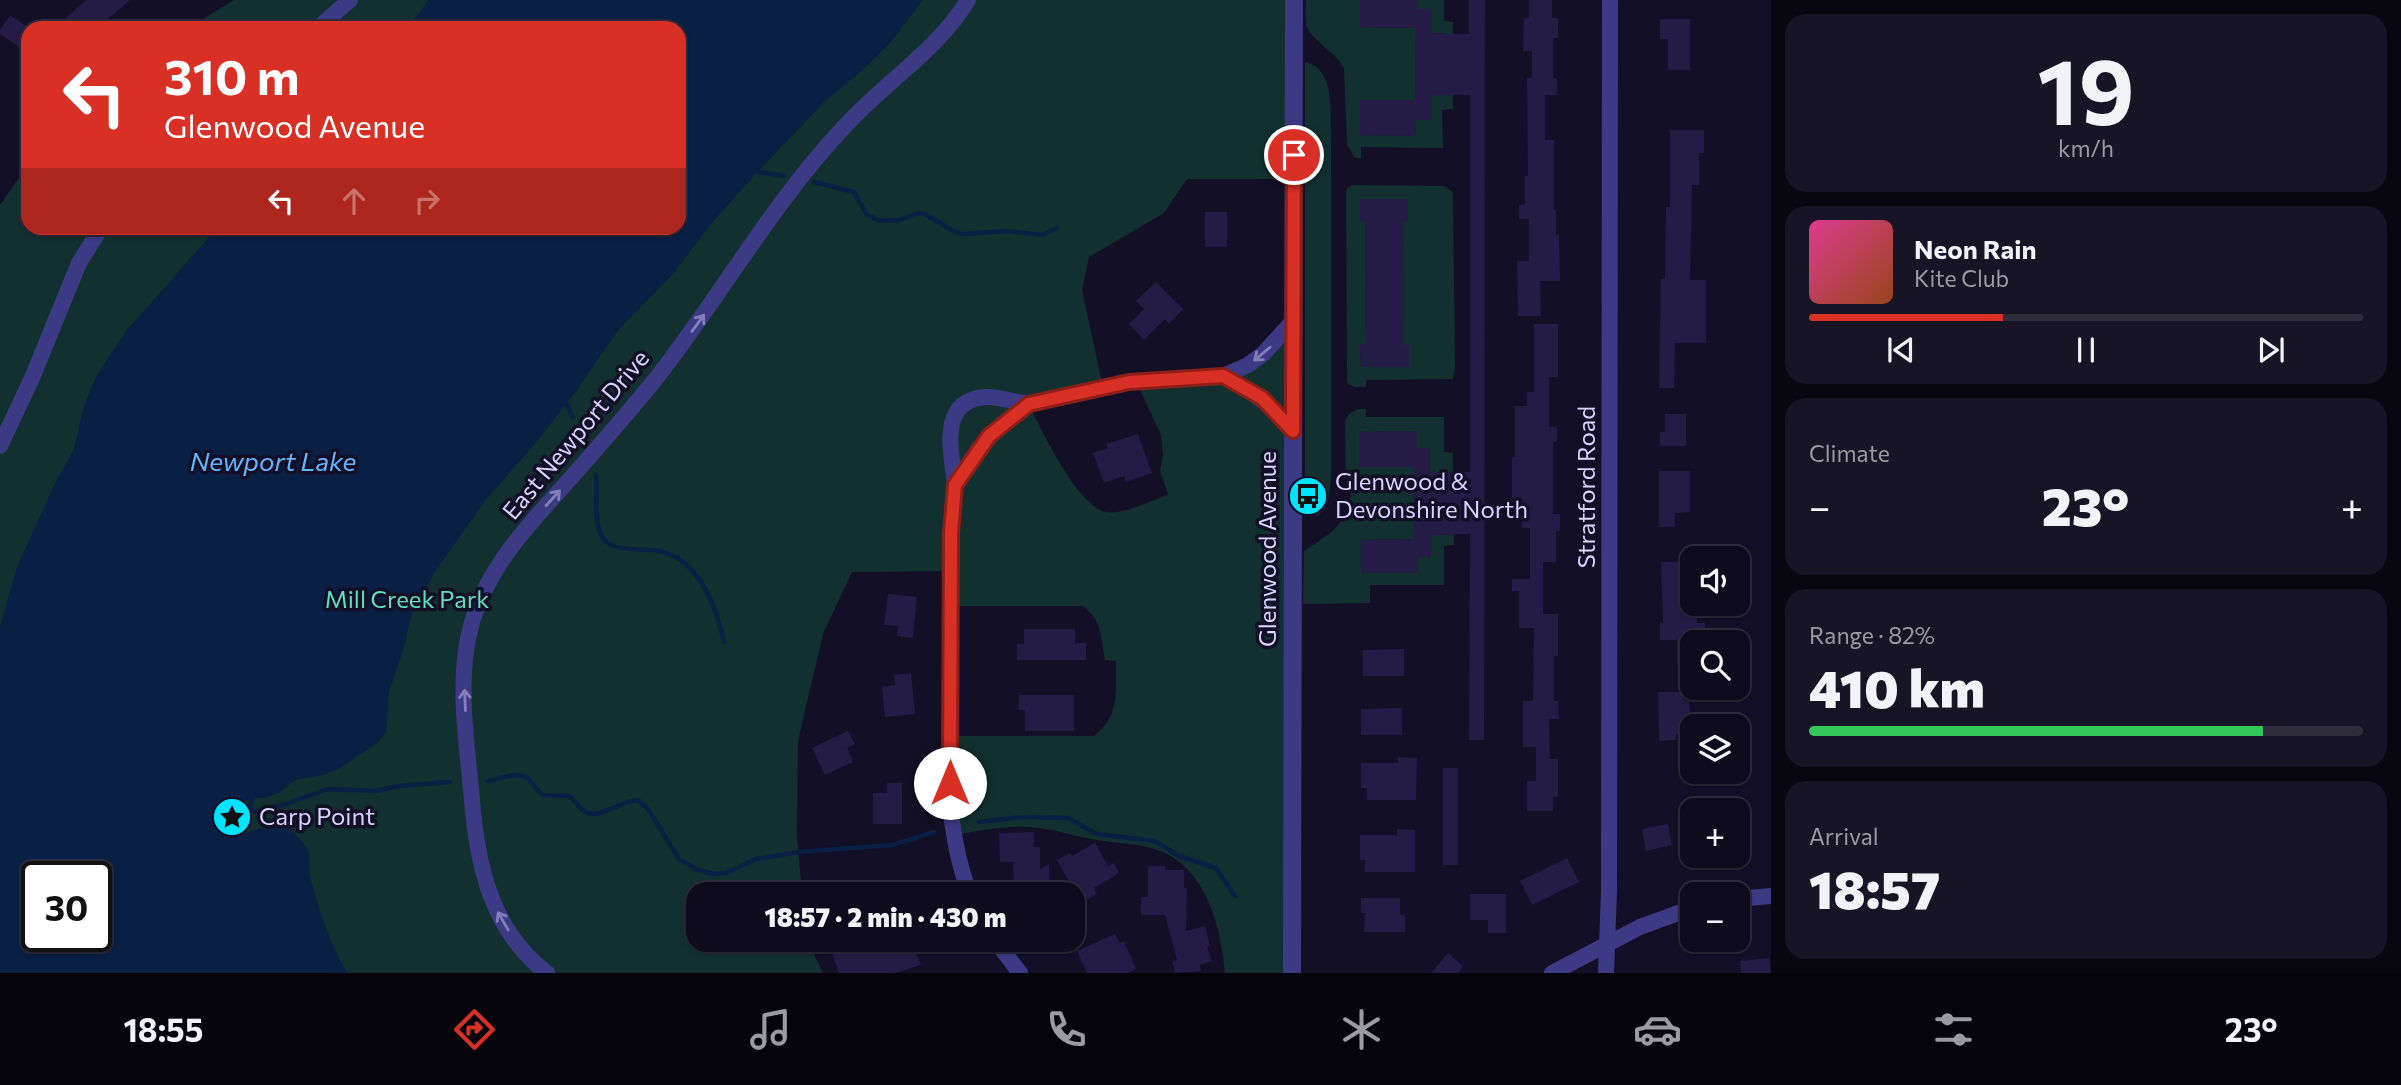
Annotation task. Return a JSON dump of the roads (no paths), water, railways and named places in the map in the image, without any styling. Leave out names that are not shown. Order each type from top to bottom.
[{"type":"street","points":[[326,21],[349,0]]},
{"type":"street","name":"East Newport Drive","points":[[547,973],[523,951],[499,916],[478,859],[464,683],[467,644],[481,596],[519,537],[622,420],[820,155],[864,107],[941,37],[968,0]]},
{"type":"street","name":"Glenwood Avenue","points":[[1292,973],[1294,0]]},
{"type":"street","name":"Stratford Road","points":[[1606,973],[1609,891],[1610,0]]},
{"type":"street","points":[[0,446],[79,263],[97,235]]},
{"type":"street","points":[[966,882],[953,835],[950,803],[951,533],[955,485],[949,433],[956,414],[974,399],[987,397],[1029,404],[1129,382],[1223,376],[1248,365],[1264,354],[1293,321]]},
{"type":"street","points":[[1223,376],[1262,398],[1293,431]]},
{"type":"street","points":[[955,485],[989,436],[1029,404]]},
{"type":"street","points":[[1750,898],[1771,896]]},
{"type":"street","points":[[1552,973],[1640,927],[1680,912]]},
{"type":"street","points":[[1004,952],[1020,973]]},
{"type":"water","name":"Newport Lake","points":[[429,0],[923,0],[890,43],[824,102],[711,224],[673,274],[619,329],[574,394],[484,502],[435,572],[412,613],[389,692],[386,732],[377,743],[342,767],[324,775],[296,780],[278,793],[264,798],[232,803],[222,813],[220,818],[224,826],[238,817],[239,821],[233,825],[230,832],[232,834],[285,823],[306,846],[311,880],[322,916],[347,973],[0,973],[0,627],[17,567],[56,481],[74,449],[84,406],[107,359],[127,330],[211,235],[686,235],[686,21],[412,21]]},
{"type":"waterway","points":[[758,172],[784,176]]},
{"type":"waterway","points":[[814,182],[854,192],[867,215],[881,221],[899,220],[919,213],[963,234],[1007,231],[1042,235],[1057,228]]},
{"type":"waterway","points":[[566,403],[573,417]]},
{"type":"waterway","points":[[596,475],[597,516],[603,538],[614,546],[659,551],[685,564],[704,586],[724,642]]},
{"type":"waterway","points":[[488,781],[513,775],[523,776],[543,795],[569,796],[585,812],[591,814],[638,800],[648,809],[679,859],[698,870],[713,874],[726,873],[756,859],[798,852],[892,845],[934,832]]},
{"type":"waterway","points":[[252,801],[250,808],[255,812],[328,789],[375,791],[399,786],[450,782]]},
{"type":"waterway","points":[[979,822],[1022,817],[1068,818],[1097,834],[1155,841],[1179,856],[1216,868],[1235,896]]},
{"type":"place","name":"Glenwood & Devonshire North","points":[[1308,496]]},
{"type":"place","name":"Carp Point","points":[[232,817]]},
{"type":"park label","name":"Mill Creek Park","points":[[407,600]]}]
